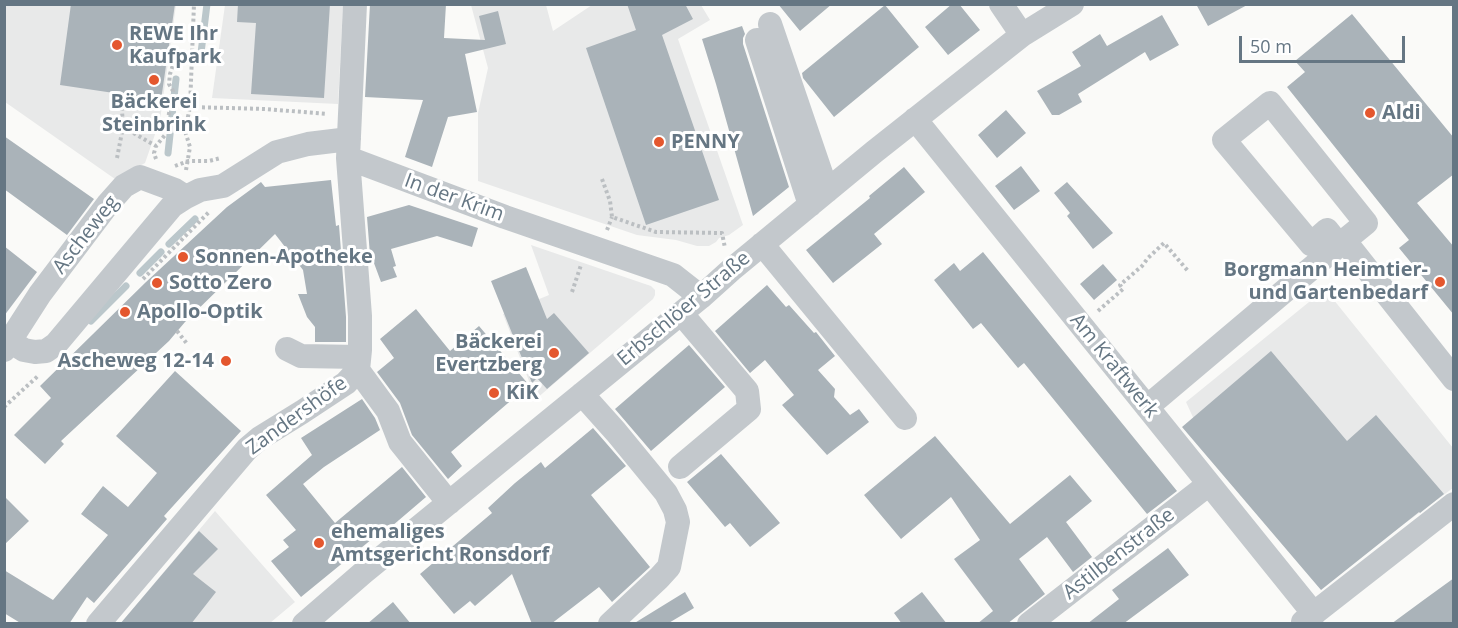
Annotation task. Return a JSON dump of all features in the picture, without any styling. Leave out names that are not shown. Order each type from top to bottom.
[{"type":"street","points":[[355,4],[349,137],[360,316],[359,359],[388,411],[400,442],[449,503]]},
{"type":"street","points":[[1001,4],[1022,35]]},
{"type":"street","name":"Erbschlöer Straße","points":[[304,624],[915,119],[1022,35],[1072,4]]},
{"type":"street","points":[[764,32],[818,198]]},
{"type":"street","points":[[1147,407],[1342,243],[1366,223],[1270,103],[1224,140],[1311,244],[1327,230],[1342,243],[1454,380]]},
{"type":"street","name":"Am Kraftwerk","points":[[915,119],[1209,484],[1307,619]]},
{"type":"street","name":"Ascheweg","points":[[148,169],[124,186],[108,204],[40,294],[8,346],[35,352],[46,351],[56,344],[172,206],[200,190],[223,186],[277,153],[308,144],[349,137]]},
{"type":"street","name":"In der Krim","points":[[349,137],[505,217],[673,275],[701,297]]},
{"type":"street","points":[[148,169],[175,190],[190,195]]},
{"type":"street","points":[[762,244],[905,418]]},
{"type":"street","points":[[680,467],[749,409],[747,391],[681,313]]},
{"type":"street","name":"Zandershöfe","points":[[98,624],[247,450],[260,438],[346,383],[359,359]]},
{"type":"street","points":[[582,394],[666,493],[675,510],[678,522],[669,567],[610,624]]},
{"type":"street","name":"Astilbenstraße","points":[[1029,624],[1209,484]]},
{"type":"street","points":[[1307,619],[1454,504]]},
{"type":"path","points":[[190,195],[186,171],[190,147],[185,131],[190,107],[194,4]]},
{"type":"path","points":[[148,169],[156,146],[165,135],[173,90],[169,84],[173,65],[180,59],[192,59]]},
{"type":"path","points":[[117,158],[123,126],[122,94]]},
{"type":"path","points":[[190,107],[266,109],[349,137]]},
{"type":"path","points":[[123,126],[156,146]]},
{"type":"path","points":[[166,166],[221,158]]},
{"type":"path","points":[[602,179],[610,201],[612,217],[609,225]]},
{"type":"path","points":[[612,217],[656,232],[722,233],[731,270]]},
{"type":"path","points":[[1081,325],[1123,289],[1120,285],[1164,243],[1188,272]]},
{"type":"path","points":[[572,292],[579,269]]},
{"type":"path","points":[[177,331],[188,345]]},
{"type":"shaded area","points":[[5,5],[176,5],[160,120],[145,163],[115,179],[5,102]]},
{"type":"shaded area","points":[[225,5],[343,5],[338,104],[212,98]]},
{"type":"shaded area","points":[[471,5],[546,5],[553,31],[592,5],[701,5],[710,20],[678,39],[743,225],[709,246],[697,246],[676,240],[637,235],[478,181],[478,113],[488,68]]},
{"type":"shaded area","points":[[531,245],[651,286],[655,290],[653,299],[536,399],[503,314],[549,295]]},
{"type":"shaded area","points":[[1325,289],[1453,448],[1453,488],[1321,585],[1202,437],[1186,402]]},
{"type":"shaded area","points":[[215,511],[295,602],[270,623],[120,624]]},
{"type":"building","name":"REWE Ihr Kaufpark","points":[[71,4],[175,4],[161,100],[60,85]]},
{"type":"building","points":[[238,4],[330,4],[324,98],[251,94],[256,23],[237,22]]},
{"type":"building","points":[[370,4],[446,4],[444,38],[485,40],[479,16],[498,11],[506,44],[465,54],[477,112],[448,117],[432,167],[405,157],[423,100],[365,97]]},
{"type":"building","name":"PENNY","points":[[627,4],[685,4],[693,19],[662,35],[719,200],[646,225],[586,48],[636,30]]},
{"type":"building","points":[[778,4],[832,4],[800,31]]},
{"type":"building","points":[[952,4],[959,4],[980,30],[948,55],[925,27]]},
{"type":"building","points":[[1196,4],[1249,4],[1208,26]]},
{"type":"building","points":[[885,5],[919,47],[834,117],[803,78],[802,73]]},
{"type":"building","name":"Aldi","points":[[1352,14],[1454,138],[1454,174],[1417,203],[1454,247],[1454,315],[1399,248],[1409,240],[1287,87],[1305,72],[1295,61]]},
{"type":"building","points":[[1162,15],[1179,45],[1150,61],[1145,52],[1078,94],[1082,102],[1059,115],[1052,115],[1037,91],[1081,66],[1072,52],[1100,34],[1107,46]]},
{"type":"building","points":[[742,26],[745,34],[743,44],[789,187],[753,216],[702,39]]},
{"type":"building","points":[[1006,110],[1026,133],[997,158],[978,135]]},
{"type":"building","points":[[4,136],[94,199],[67,235],[4,189]]},
{"type":"building","points":[[1021,166],[1040,191],[1014,210],[995,186]]},
{"type":"building","points":[[904,167],[925,192],[874,234],[882,244],[833,283],[806,250]]},
{"type":"building","points":[[331,180],[336,226],[339,225],[346,342],[315,342],[315,327],[307,317],[298,294],[307,294],[303,270],[275,234],[185,322],[169,341],[61,441],[64,444],[45,464],[14,435],[51,398],[40,386],[146,282],[227,207],[261,182],[265,187]]},
{"type":"building","points":[[1067,182],[1113,233],[1093,249],[1067,216],[1070,213],[1054,193]]},
{"type":"building","points":[[409,205],[478,228],[472,247],[437,236],[391,249],[396,266],[393,267],[397,277],[381,282],[370,255],[367,217]]},
{"type":"building","points":[[4,246],[37,272],[4,316]]},
{"type":"building","points":[[983,252],[1177,491],[1147,514],[1024,363],[1018,368],[981,323],[973,329],[934,280],[954,263],[960,271]]},
{"type":"building","points":[[1103,264],[1117,280],[1094,300],[1080,284]]},
{"type":"building","points":[[526,267],[547,319],[554,313],[589,353],[547,389],[537,378],[532,383],[491,281]]},
{"type":"building","points":[[767,285],[786,307],[789,305],[814,333],[816,332],[835,356],[818,370],[835,389],[834,397],[850,415],[859,409],[869,422],[827,455],[782,405],[794,395],[765,360],[750,373],[715,331]]},
{"type":"building","points":[[416,309],[450,351],[479,326],[529,385],[451,452],[462,466],[448,479],[412,435],[400,403],[377,372],[394,358],[380,339]]},
{"type":"building","points":[[689,345],[725,387],[651,451],[615,409]]},
{"type":"building","points":[[1271,351],[1347,441],[1376,415],[1444,494],[1321,590],[1182,427]]},
{"type":"building","points":[[175,371],[241,431],[164,516],[167,519],[94,603],[87,597],[69,624],[22,624],[4,613],[4,570],[53,600],[108,535],[81,514],[103,486],[128,507],[157,473],[116,436]]},
{"type":"building","points":[[362,399],[380,430],[324,467],[303,484],[335,523],[402,467],[426,497],[301,597],[271,561],[289,547],[283,540],[296,530],[266,495],[312,455],[301,438]]},
{"type":"building","points":[[593,428],[626,466],[591,495],[650,567],[612,602],[599,587],[551,624],[532,624],[512,574],[475,606],[470,601],[454,614],[420,574],[492,513],[488,508],[515,483],[541,462],[545,468]]},
{"type":"building","points":[[935,436],[1010,524],[1070,475],[1092,501],[1066,522],[1092,557],[1073,572],[1047,537],[1019,559],[1045,594],[1007,624],[977,624],[993,611],[954,559],[980,540],[951,497],[901,539],[864,495]]},
{"type":"building","points":[[721,454],[780,523],[750,547],[730,523],[725,527],[687,482]]},
{"type":"building","points":[[4,496],[29,521],[4,545]]},
{"type":"building","points":[[199,531],[218,549],[193,574],[216,592],[191,624],[120,624]]},
{"type":"building","points":[[1168,548],[1189,575],[1123,624],[1087,624],[1119,599],[1112,590]]},
{"type":"building","points":[[1454,578],[1454,624],[1391,624],[1425,599]]},
{"type":"building","points":[[685,592],[694,608],[667,624],[633,624]]},
{"type":"building","points":[[922,592],[947,624],[902,624],[894,613]]},
{"type":"building","points":[[393,602],[411,624],[367,624]]},
{"type":"waterway","points":[[200,61],[207,4]]},
{"type":"waterway","points":[[168,153],[176,79]]},
{"type":"waterway","points":[[169,244],[195,219]]},
{"type":"waterway","points":[[140,273],[161,252]]},
{"type":"waterway","points":[[91,321],[126,286]]},
{"type":"place","name":"REWE Ihr Kaufpark","points":[[117,45]]},
{"type":"place","name":"Bäckerei Steinbrink","points":[[154,80]]},
{"type":"place","name":"Aldi","points":[[1370,113]]},
{"type":"place","name":"PENNY","points":[[659,142]]},
{"type":"place","name":"Sonnen-Apotheke","points":[[183,257]]},
{"type":"place","name":"Borgmann Heimtier- und Gartenbedarf","points":[[1440,282]]},
{"type":"place","name":"Sotto Zero","points":[[157,283]]},
{"type":"place","name":"Apollo-Optik","points":[[125,312]]},
{"type":"place","name":"Bäckerei Evertzberg","points":[[554,353]]},
{"type":"place","name":"Ascheweg 12-14","points":[[226,361]]},
{"type":"place","name":"KiK","points":[[494,393]]},
{"type":"place","name":"ehemaliges Amtsgericht Ronsdorf","points":[[319,543]]}]
